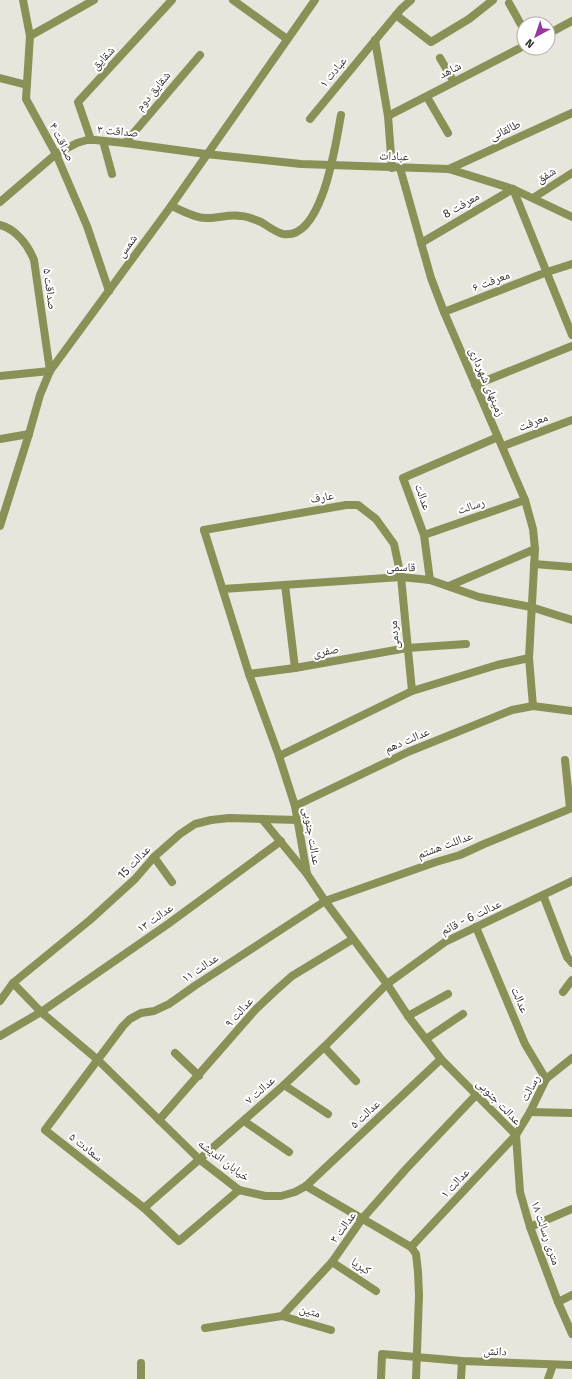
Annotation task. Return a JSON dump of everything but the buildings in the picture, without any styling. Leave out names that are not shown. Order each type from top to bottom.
[{"type":"street","name":"صداقت ۴","points":[[23,0],[30,36],[26,99],[56,154],[87,226],[109,290]]},
{"type":"street","points":[[30,36],[94,0]]},
{"type":"street","name":"شقایق","points":[[91,140],[78,102],[172,0]]},
{"type":"street","points":[[233,0],[287,39]]},
{"type":"street","name":"شمس","points":[[0,526],[40,395],[50,371],[171,206],[315,0]]},
{"type":"street","name":"عبادت ۱","points":[[310,119],[396,15],[411,0]]},
{"type":"street","points":[[396,15],[431,42],[469,19],[493,0]]},
{"type":"street","points":[[509,3],[516,16]]},
{"type":"street","points":[[556,30],[572,21]]},
{"type":"street","points":[[375,40],[396,168]]},
{"type":"street","name":"شاهد","points":[[388,116],[516,50]]},
{"type":"street","name":"شقایق دوم","points":[[125,143],[200,55]]},
{"type":"street","points":[[440,58],[454,82]]},
{"type":"street","points":[[0,78],[27,85]]},
{"type":"street","points":[[427,97],[448,133]]},
{"type":"street","name":"طالقانی","points":[[449,169],[572,113]]},
{"type":"street","points":[[171,206],[206,218],[242,216],[261,222],[283,234],[293,233],[304,227],[316,213],[328,180],[341,115]]},
{"type":"street","name":"صداقت ۳","points":[[0,202],[56,154],[77,143],[91,140],[103,141],[206,154]]},
{"type":"street","points":[[103,141],[112,174]]},
{"type":"street","name":"عبادات","points":[[206,154],[301,164],[449,169],[513,189],[572,218]]},
{"type":"street","name":"زمینهای شهرداری","points":[[396,168],[431,278],[444,312],[525,500],[533,529],[535,549],[529,658],[533,706]]},
{"type":"street","name":"شفق","points":[[533,198],[572,173]]},
{"type":"street","points":[[513,189],[572,335]]},
{"type":"street","name":"معرفت 8","points":[[421,243],[513,189]]},
{"type":"street","name":"صداقت ۵","points":[[0,225],[18,235],[26,244],[34,260],[50,371]]},
{"type":"street","name":"معرفت ۶","points":[[444,312],[547,272],[572,264]]},
{"type":"street","points":[[476,385],[572,346]]},
{"type":"street","points":[[0,376],[50,371]]},
{"type":"street","name":"معرفت","points":[[503,446],[572,420]]},
{"type":"street","points":[[0,439],[29,434]]},
{"type":"street","name":"عدالت","points":[[430,580],[424,535],[403,478],[498,438]]},
{"type":"street","name":"رسالت","points":[[424,535],[525,500]]},
{"type":"street","name":"عارف","points":[[204,530],[346,505],[358,505],[376,519],[394,544],[401,577]]},
{"type":"street","name":"عدالت جنوبی","points":[[204,530],[249,674],[279,756],[295,806],[307,874],[325,901],[387,984],[408,1016],[441,1059],[516,1135]]},
{"type":"street","points":[[449,586],[535,549]]},
{"type":"street","points":[[534,564],[572,566]]},
{"type":"street","name":"قاسمی","points":[[223,589],[401,577],[430,580],[479,597],[531,607],[572,620]]},
{"type":"street","name":"مردمی","points":[[401,577],[412,691]]},
{"type":"street","points":[[285,585],[295,668]]},
{"type":"street","name":"صفری","points":[[249,674],[295,668],[407,648],[466,644]]},
{"type":"street","points":[[279,756],[412,691],[497,665],[529,658]]},
{"type":"street","name":"عدالت دهم","points":[[295,806],[408,752],[512,710],[533,706],[572,711]]},
{"type":"street","points":[[565,760],[571,808]]},
{"type":"street","name":"عداللت هشتم","points":[[325,901],[460,855],[571,808]]},
{"type":"street","name":"عدالت 15","points":[[0,1001],[12,983],[90,920],[135,879],[154,857],[180,834],[195,824],[229,818],[297,820]]},
{"type":"street","points":[[262,820],[307,874]]},
{"type":"street","name":"عدالت ۱۳","points":[[0,1036],[42,1012],[168,924],[281,841]]},
{"type":"street","points":[[154,857],[172,882]]},
{"type":"street","name":"عدالت 6 - قائم","points":[[387,984],[445,942],[572,881]]},
{"type":"street","points":[[543,895],[567,957],[572,963]]},
{"type":"street","name":"عدالت ۱۱","points":[[98,1060],[123,1026],[130,1019],[141,1013],[169,1004],[325,901]]},
{"type":"street","name":"عدالت","points":[[476,927],[526,1044],[546,1079]]},
{"type":"street","name":"عدالت ۹","points":[[159,1120],[256,1009],[282,984],[292,976],[353,939]]},
{"type":"street","points":[[563,992],[572,980]]},
{"type":"street","name":"خیابان اندیشه","points":[[12,983],[42,1012],[98,1060],[199,1159],[239,1190],[265,1196],[281,1196],[295,1192],[306,1186]]},
{"type":"street","name":"عدالت ۷","points":[[144,1208],[284,1085],[387,984]]},
{"type":"street","points":[[408,1016],[448,994]]},
{"type":"street","points":[[426,1039],[463,1014]]},
{"type":"street","points":[[324,1047],[356,1081]]},
{"type":"street","points":[[175,1053],[199,1076]]},
{"type":"street","name":"رسالت","points":[[516,1135],[530,1112],[546,1079],[572,1058]]},
{"type":"street","name":"عدالت ۵","points":[[306,1186],[441,1059]]},
{"type":"street","name":"سعادت ۵","points":[[98,1060],[45,1130],[144,1208],[179,1241],[239,1190]]},
{"type":"street","points":[[284,1085],[328,1114]]},
{"type":"street","name":"عدالت ۳","points":[[282,1316],[332,1262],[362,1219],[406,1169],[476,1095]]},
{"type":"street","points":[[530,1112],[572,1113]]},
{"type":"street","points":[[244,1120],[289,1152]]},
{"type":"street","name":"۱۸ متری رسالت","points":[[516,1135],[520,1192],[530,1227],[558,1302],[572,1334]]},
{"type":"street","name":"عدالت ۱","points":[[411,1247],[516,1135]]},
{"type":"street","points":[[306,1186],[411,1247],[416,1254],[419,1295],[416,1379]]},
{"type":"street","points":[[530,1227],[572,1210]]},
{"type":"street","name":"کبریا","points":[[332,1262],[376,1291]]},
{"type":"street","points":[[558,1302],[572,1295]]},
{"type":"street","points":[[205,1328],[282,1316]]},
{"type":"street","name":"متین","points":[[282,1316],[331,1330]]},
{"type":"street","name":"دانش","points":[[381,1379],[382,1354],[462,1361],[553,1366],[572,1365]]},
{"type":"street","points":[[461,1379],[462,1361]]},
{"type":"street","points":[[140,1364],[142,1379]]},
{"type":"street","points":[[548,1379],[553,1366]]}]
